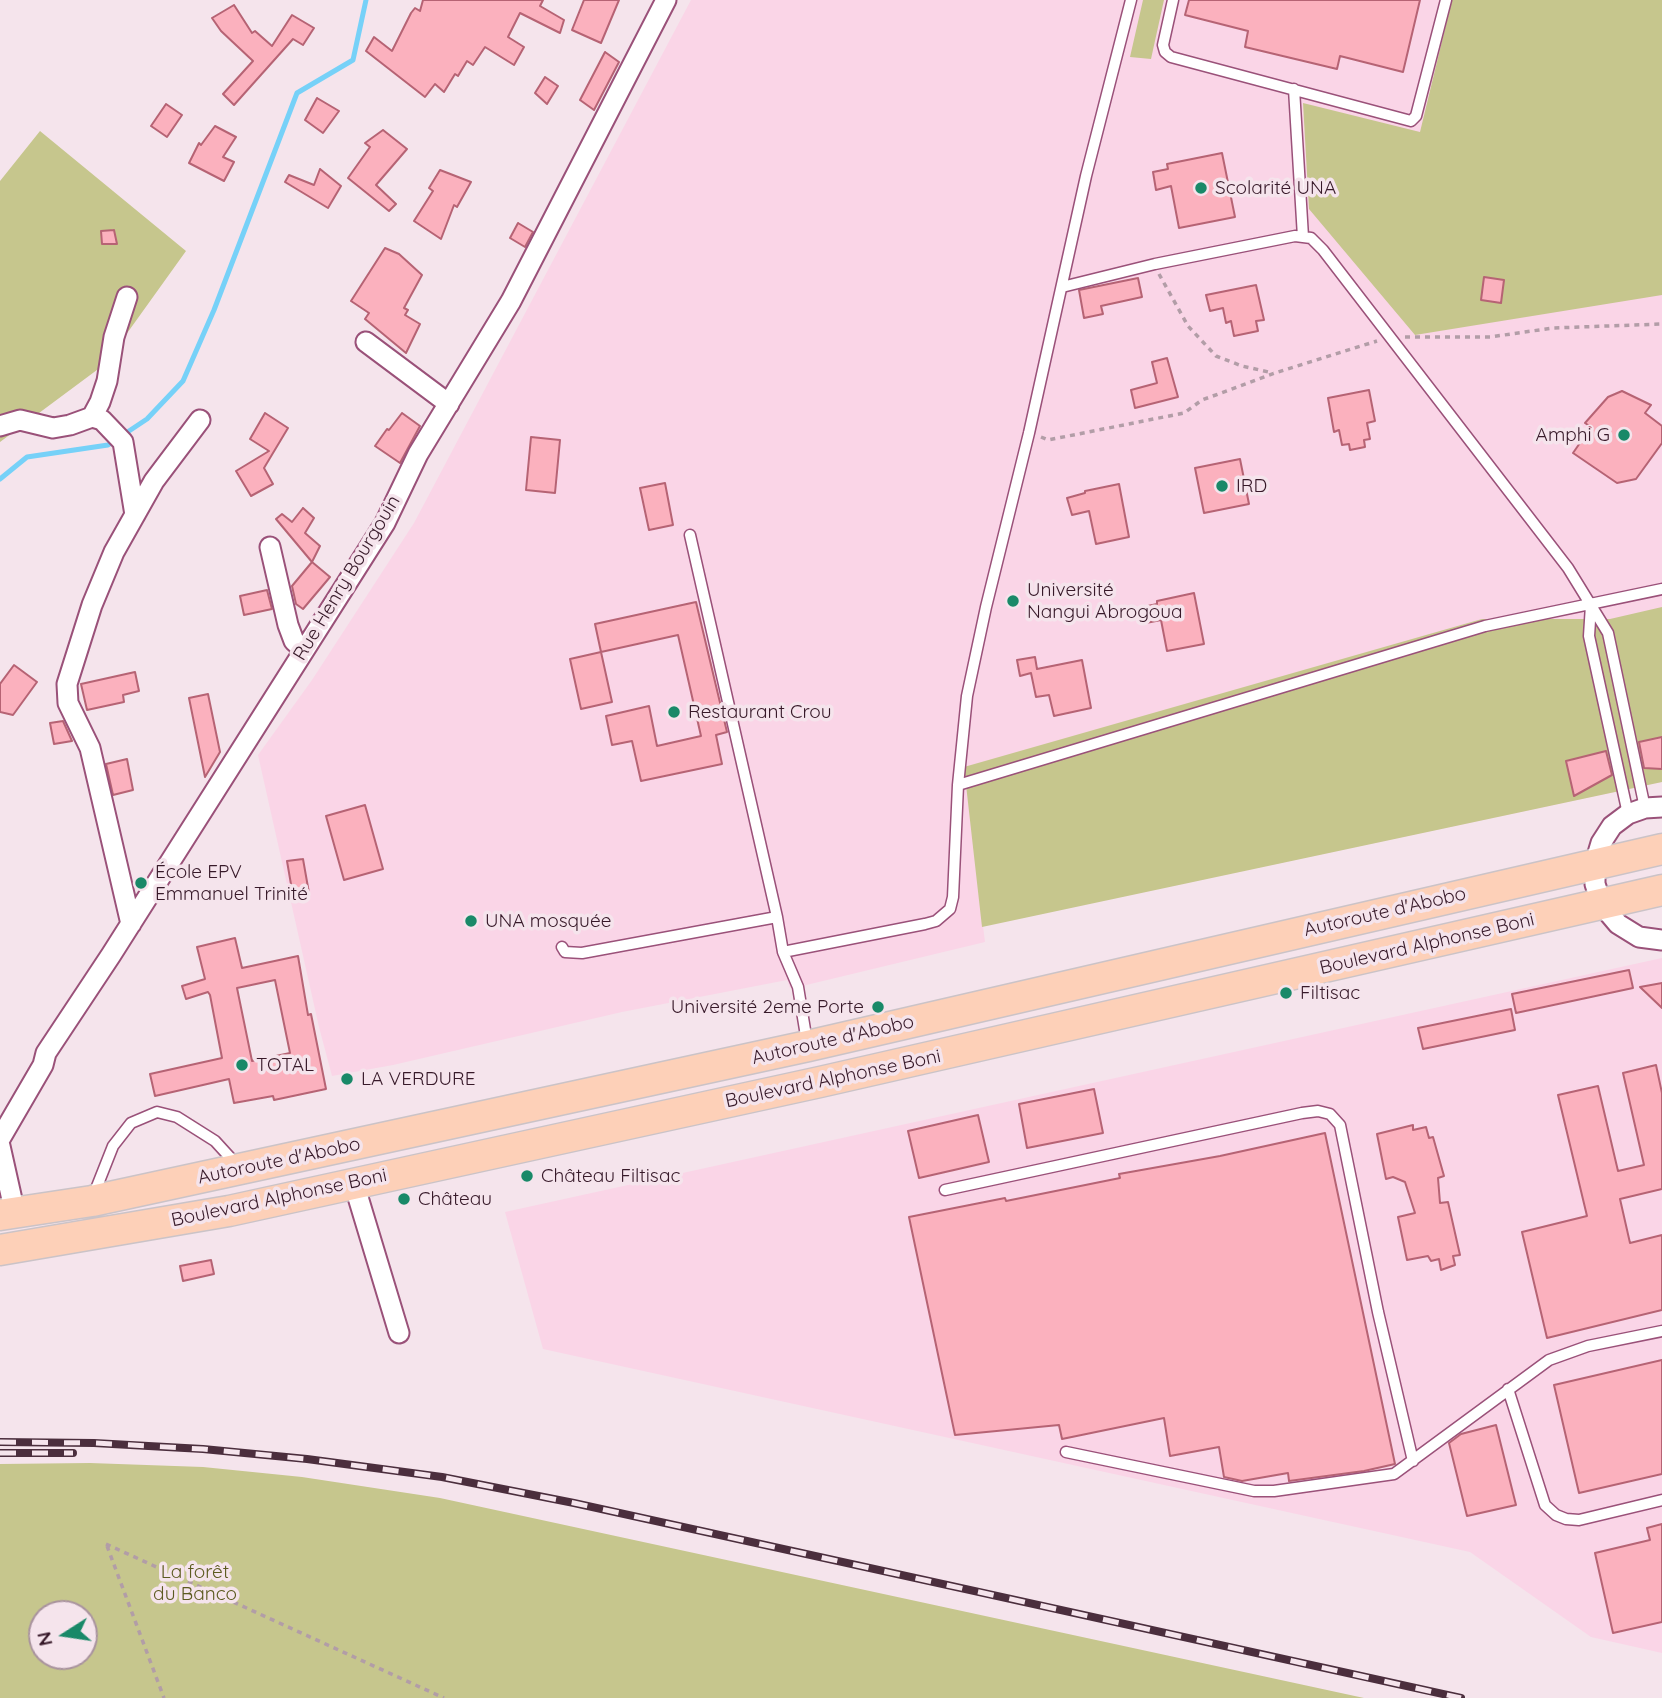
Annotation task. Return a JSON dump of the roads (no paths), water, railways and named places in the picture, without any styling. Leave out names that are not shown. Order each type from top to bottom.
[{"type":"main road","name":"Autoroute d'Abobo","points":[[8,1214],[92,1202],[808,1046],[1662,849]]},
{"type":"main road","name":"Boulevard Alphonse Boni","points":[[0,1250],[229,1211],[354,1184],[820,1082],[1662,890]]},
{"type":"street","name":"Rue Henry Bourgouin","points":[[0,1139],[43,1065],[46,1053],[131,924],[384,523],[418,454],[511,301],[666,0]]},
{"type":"street","points":[[97,418],[107,381],[114,337],[127,297]]},
{"type":"street","points":[[366,342],[449,404]]},
{"type":"street","points":[[0,426],[20,420],[53,428],[97,418]]},
{"type":"street","points":[[97,418],[123,442],[135,515]]},
{"type":"street","points":[[131,924],[90,748],[68,703],[67,684],[92,605],[114,552],[154,481],[200,421]]},
{"type":"street","points":[[270,547],[288,625],[294,641],[304,650]]},
{"type":"street","points":[[1645,810],[1612,827],[1601,843],[1595,863],[1595,884],[1602,905],[1618,924],[1639,937],[1662,940]]},
{"type":"street","points":[[0,1146],[8,1214]]},
{"type":"street","points":[[354,1184],[399,1333]]},
{"type":"lane","points":[[783,952],[925,924],[944,916],[950,909],[967,696],[1086,176],[1131,0]]},
{"type":"lane","points":[[1174,0],[1163,45],[1165,52],[1171,57],[1411,121],[1416,116],[1446,0]]},
{"type":"lane","points":[[1294,89],[1303,237]]},
{"type":"lane","points":[[1062,287],[1155,264],[1295,236],[1311,238],[1568,568],[1608,633],[1645,810]]},
{"type":"lane","points":[[690,535],[778,917],[783,952],[798,987],[808,1046]]},
{"type":"lane","points":[[958,785],[1420,644],[1485,626],[1662,589]]},
{"type":"lane","points":[[1591,605],[1589,636],[1645,810]]},
{"type":"lane","points":[[562,947],[565,952],[582,953],[778,917]]},
{"type":"lane","points":[[945,1190],[1302,1113],[1318,1111],[1330,1114],[1340,1125],[1342,1133],[1378,1311],[1413,1461]]},
{"type":"lane","points":[[92,1202],[113,1146],[131,1124],[157,1112],[177,1117],[215,1141],[240,1169]]},
{"type":"lane","points":[[1066,1452],[1255,1491],[1274,1491],[1394,1474],[1538,1367],[1561,1354],[1662,1331]]},
{"type":"lane","points":[[1508,1389],[1545,1505],[1556,1515],[1579,1520],[1662,1500]]},
{"type":"waterway","points":[[0,479],[27,457],[108,445],[147,419],[183,381],[214,310],[297,93],[353,60],[366,0]]},
{"type":"railway","points":[[0,1442],[94,1443],[203,1449],[307,1459],[442,1477],[574,1503],[1461,1698]]},
{"type":"railway","points":[[0,1453],[73,1453]]},
{"type":"place","name":"Scolarité UNA","points":[[1201,188]]},
{"type":"place","name":"Amphi G","points":[[1624,435]]},
{"type":"place","name":"IRD","points":[[1222,486]]},
{"type":"place","name":"Université Nangui Abrogoua","points":[[1013,601]]},
{"type":"place","name":"Restaurant Crou","points":[[674,712]]},
{"type":"place","name":"École EPV Emmanuel Trinité","points":[[141,883]]},
{"type":"place","name":"UNA mosquée","points":[[471,921]]},
{"type":"place","name":"Filtisac","points":[[1286,993]]},
{"type":"place","name":"Université 2eme Porte","points":[[878,1007]]},
{"type":"place","name":"TOTAL","points":[[242,1065]]},
{"type":"place","name":"LA VERDURE","points":[[347,1079]]},
{"type":"place","name":"Château Filtisac","points":[[527,1176]]},
{"type":"place","name":"Château","points":[[404,1199]]},
{"type":"park label","name":"La forêt du Banco","points":[[195,1583]]}]
